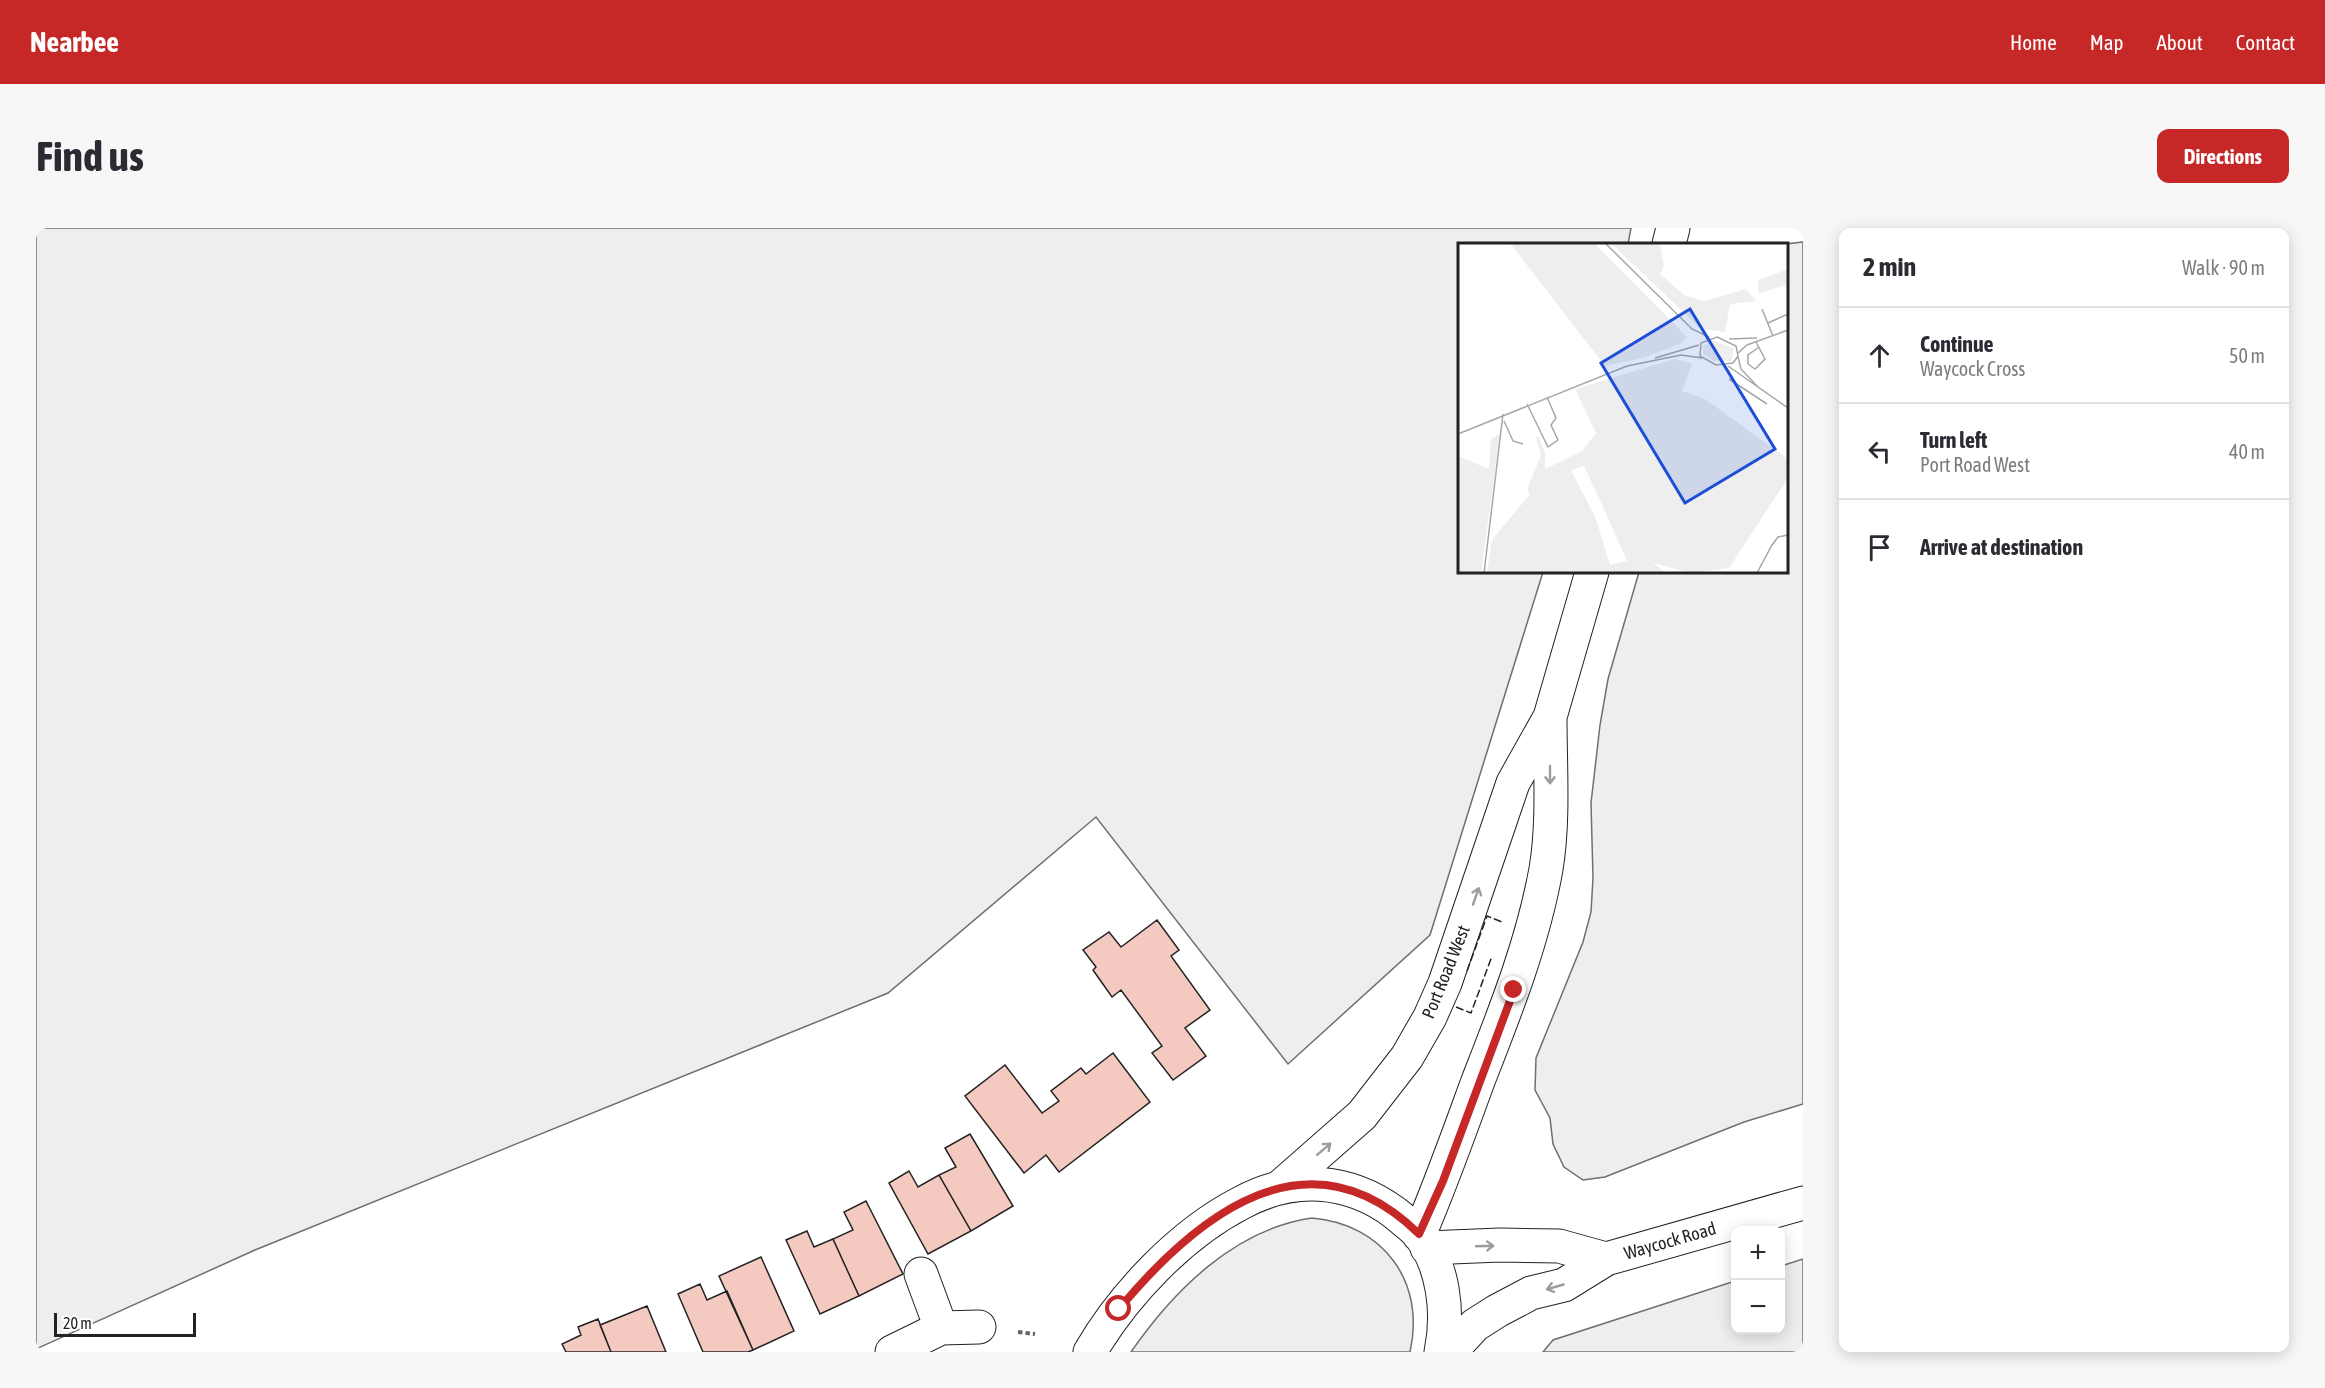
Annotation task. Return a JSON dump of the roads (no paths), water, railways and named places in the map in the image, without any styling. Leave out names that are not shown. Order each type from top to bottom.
[{"type":"main road","points":[[1669,243],[1673,228]]},
{"type":"main road","name":"Port Road West","points":[[1280,1187],[1362,1115],[1407,1057],[1430,1017],[1445,983],[1513,783],[1550,717],[1592,573]]},
{"type":"main road","name":"Port Road West","points":[[1423,1241],[1514,990],[1536,917],[1547,867],[1550,717]]},
{"type":"main road","points":[[1090,1352],[1132,1293],[1185,1242],[1242,1202],[1280,1187],[1309,1183],[1333,1185],[1382,1203],[1423,1241],[1434,1260],[1442,1289],[1445,1331],[1441,1352]]},
{"type":"main road","name":"Waycock Road","points":[[1450,1352],[1475,1325],[1497,1311],[1531,1293],[1564,1285],[1606,1259],[1803,1203]]},
{"type":"main road","name":"Waycock Road","points":[[1423,1241],[1559,1246],[1606,1259]]},
{"type":"main road","points":[[921,1274],[941,1328]]},
{"type":"main road","points":[[892,1352],[941,1328],[979,1327]]}]
